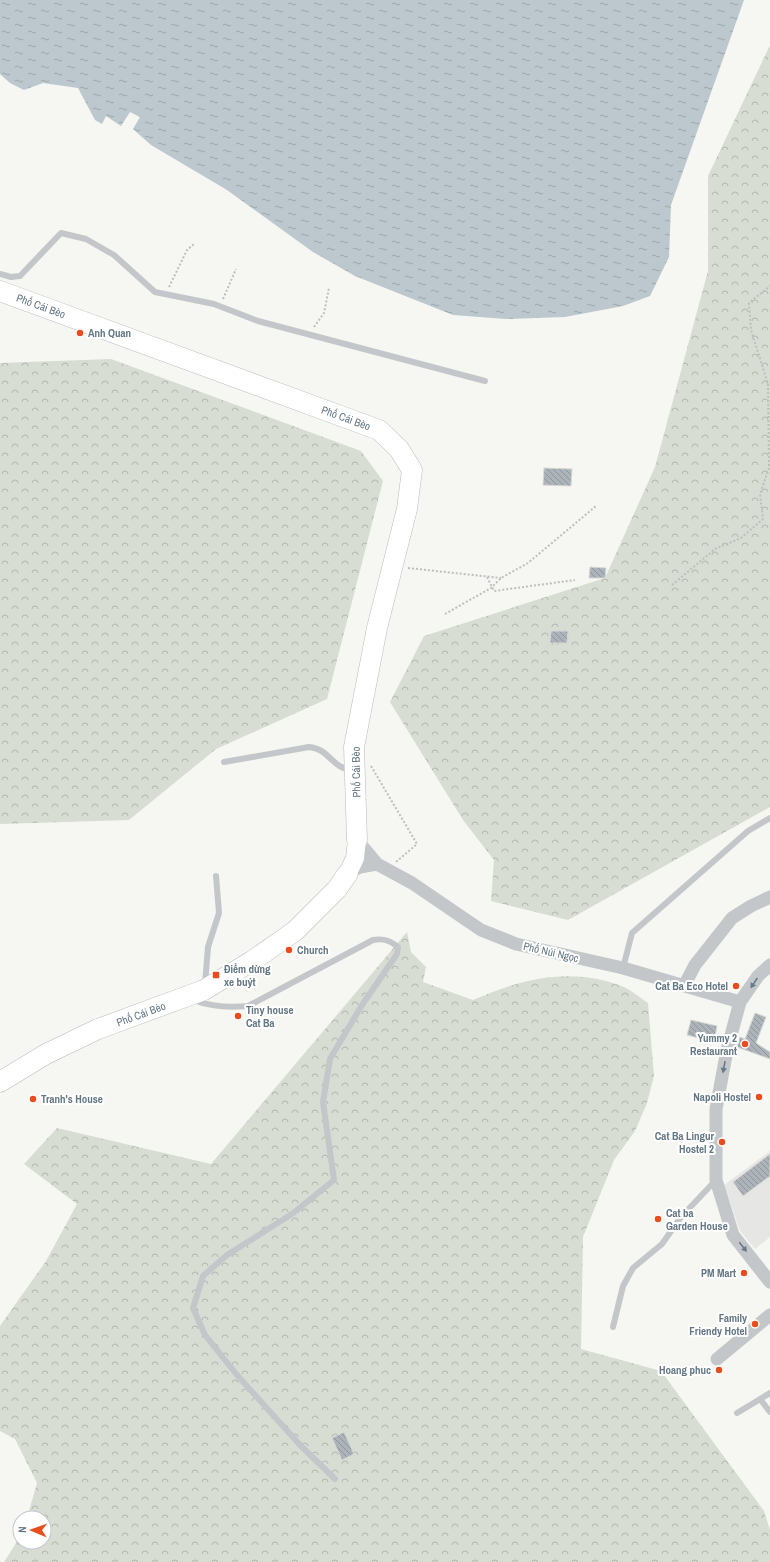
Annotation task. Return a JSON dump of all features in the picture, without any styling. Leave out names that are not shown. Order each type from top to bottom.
[{"type":"main road","name":"Phố Cái Bèo","points":[[0,291],[379,430],[399,449],[412,470],[407,508],[377,628],[354,746],[357,840],[355,858],[348,873],[337,889],[295,931],[252,962],[204,990],[98,1030],[46,1054],[0,1082]]},
{"type":"street","points":[[357,840],[382,867]]},
{"type":"street","points":[[348,873],[360,867],[382,867]]},
{"type":"street","name":"Phố Núi Ngọc","points":[[382,867],[412,883],[481,930],[516,944],[623,968],[740,1002]]},
{"type":"street","points":[[684,986],[695,965],[732,918],[751,906],[770,898]]},
{"type":"street","points":[[770,965],[758,976],[740,1002],[727,1050],[716,1109],[716,1180],[733,1235],[770,1282]]},
{"type":"street","points":[[717,1359],[770,1315]]},
{"type":"lane","points":[[0,274],[10,277],[20,276],[61,232],[86,239],[114,255],[154,292],[220,306],[258,321],[485,381]]},
{"type":"lane","points":[[224,762],[309,747],[321,749],[341,768],[355,770]]},
{"type":"lane","points":[[623,968],[632,933],[748,831],[770,818]]},
{"type":"lane","points":[[204,990],[208,947],[219,913],[216,876]]},
{"type":"lane","points":[[186,997],[207,1005],[225,1008],[248,1006],[373,940],[385,939],[398,947],[397,954],[362,1005],[330,1059],[323,1102],[334,1180],[292,1214],[227,1255],[203,1276],[193,1308],[205,1335],[237,1375],[300,1445],[335,1478]]},
{"type":"lane","points":[[613,1327],[623,1286],[633,1268],[662,1244],[681,1217],[716,1180]]},
{"type":"lane","points":[[737,1413],[770,1393]]},
{"type":"lane","points":[[760,1399],[770,1412]]},
{"type":"path","points":[[169,288],[187,250],[194,244]]},
{"type":"path","points":[[220,306],[236,269]]},
{"type":"path","points":[[672,585],[715,549],[741,538],[763,519],[760,494],[769,468],[768,384],[751,330],[749,303],[770,286]]},
{"type":"path","points":[[307,333],[316,325],[324,313],[329,288]]},
{"type":"path","points":[[445,614],[491,588],[501,578],[528,563],[596,506]]},
{"type":"path","points":[[393,567],[501,578]]},
{"type":"path","points":[[487,576],[491,588],[494,591],[575,580]]},
{"type":"path","points":[[354,746],[372,767],[417,844],[382,867]]},
{"type":"shaded area","points":[[770,1151],[770,1237],[755,1249],[740,1231],[724,1185]]},
{"type":"green space","points":[[770,45],[770,807],[568,920],[491,901],[494,860],[463,820],[390,702],[424,636],[605,578],[655,467],[708,271],[708,176]]},
{"type":"green space","points":[[111,359],[361,451],[383,481],[327,699],[216,749],[129,820],[0,824],[0,363]]},
{"type":"green space","points":[[407,932],[411,952],[426,967],[423,982],[473,1000],[509,986],[527,981],[563,976],[600,980],[623,986],[630,990],[648,1003],[654,1076],[647,1103],[635,1131],[614,1160],[583,1237],[581,1349],[661,1371],[764,1511],[770,1530],[770,1562],[4,1562],[12,1550],[52,1550],[52,1510],[29,1510],[37,1483],[15,1439],[0,1431],[0,1326],[46,1261],[77,1204],[24,1164],[57,1128],[211,1164]]},
{"type":"water","points":[[0,0],[744,0],[671,205],[669,257],[650,296],[623,306],[565,317],[506,319],[453,315],[355,276],[313,252],[227,190],[151,145],[133,129],[140,117],[130,112],[121,126],[106,116],[102,124],[95,120],[78,88],[43,83],[24,90],[10,83],[0,74]]},
{"type":"building","points":[[544,468],[572,469],[571,486],[543,485]]},
{"type":"building","points":[[590,567],[606,568],[605,578],[589,578]]},
{"type":"building","points":[[551,631],[568,631],[567,643],[550,643]]},
{"type":"building","points":[[755,1013],[766,1017],[756,1043],[770,1052],[770,1059],[737,1047],[740,1037],[745,1039]]},
{"type":"building","points":[[691,1020],[717,1026],[714,1042],[687,1035]]},
{"type":"building","points":[[770,1154],[770,1176],[743,1196],[733,1182]]},
{"type":"building","points":[[344,1432],[354,1454],[342,1460],[332,1438]]},
{"type":"place","name":"Anh Quan","points":[[80,333]]},
{"type":"place","name":"Church","points":[[289,950]]},
{"type":"place","name":"Điểm dừng xe buýt","points":[[216,975]]},
{"type":"place","name":"Cat Ba Eco Hotel","points":[[736,986]]},
{"type":"place","name":"Tiny house Cat Ba","points":[[238,1016]]},
{"type":"place","name":"Yummy 2 Restaurant","points":[[745,1044]]},
{"type":"place","name":"Napoli Hostel","points":[[759,1097]]},
{"type":"place","name":"Tranh's House","points":[[33,1099]]},
{"type":"place","name":"Cat Ba Lingur Hostel 2","points":[[722,1142]]},
{"type":"place","name":"Cat ba Garden House","points":[[658,1219]]},
{"type":"place","name":"PM Mart","points":[[744,1273]]},
{"type":"place","name":"Family Friendy Hotel","points":[[755,1324]]},
{"type":"place","name":"Hoang phuc","points":[[719,1370]]}]
